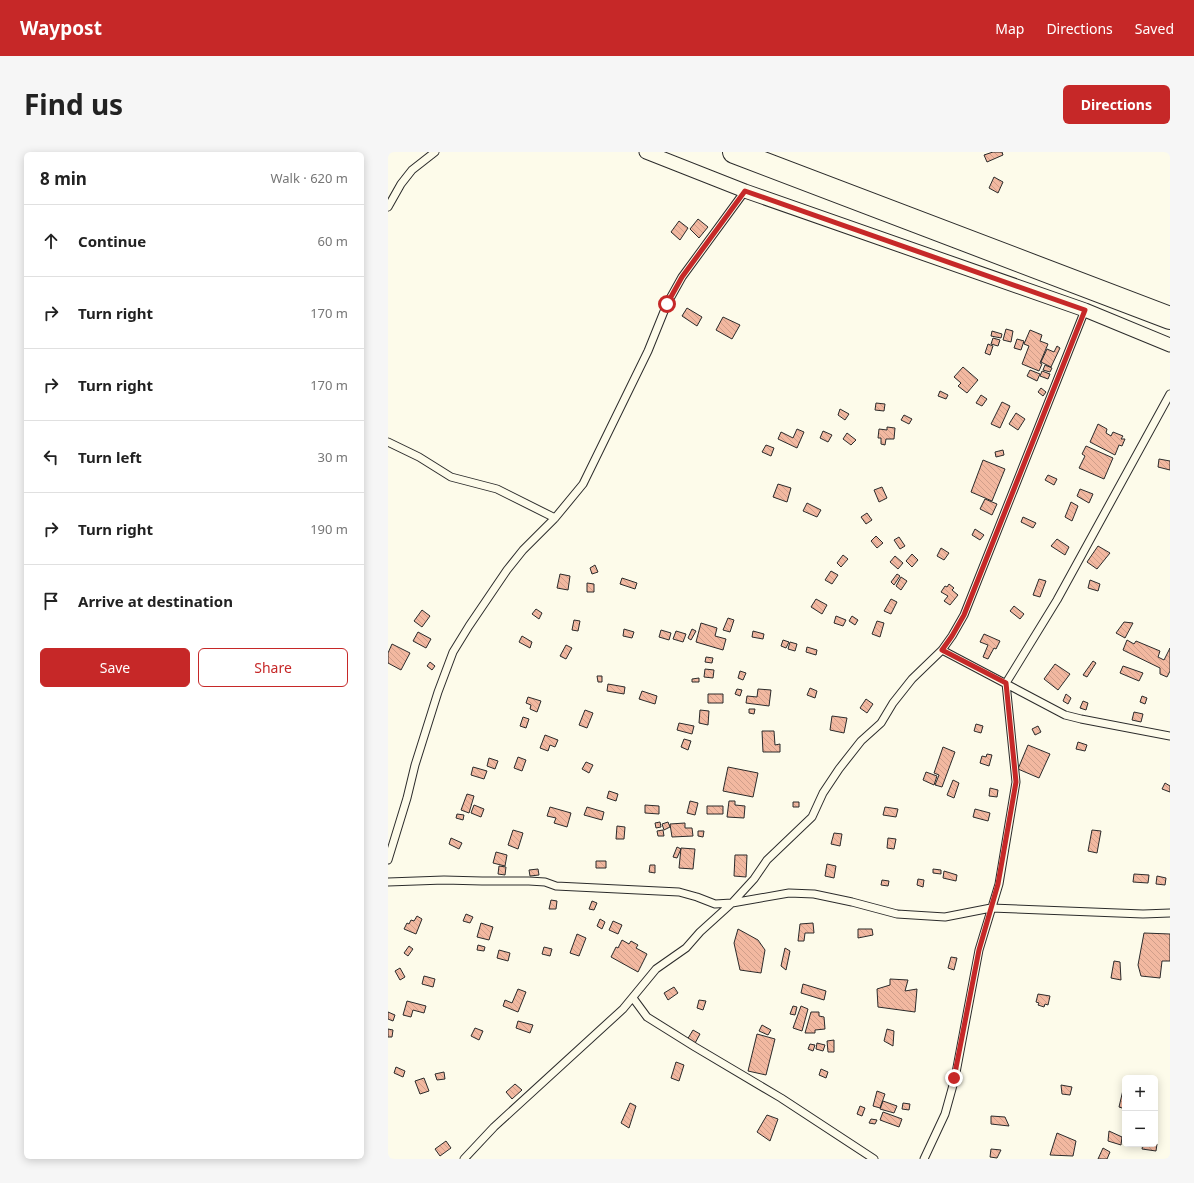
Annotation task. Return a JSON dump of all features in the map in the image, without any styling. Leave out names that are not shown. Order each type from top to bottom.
[{"type":"highway","points":[[734,152],[1170,318]]},
{"type":"street","points":[[646,152],[745,191],[1085,310],[1170,345]]},
{"type":"lane","points":[[388,207],[401,184],[412,170],[435,152]]},
{"type":"lane","points":[[388,860],[436,700],[453,652],[507,570],[577,494],[648,351],[667,304],[682,277],[745,191]]},
{"type":"lane","points":[[464,1159],[494,1127],[623,1009],[656,969],[686,948],[700,932],[732,903],[754,879],[767,860],[812,817],[823,793],[839,769],[861,741],[881,723],[893,703],[912,679],[942,650],[964,615],[1085,310]]},
{"type":"lane","points":[[924,1159],[946,1114],[979,950],[998,884],[1016,782],[1006,683],[1057,600],[1170,394]]},
{"type":"lane","points":[[388,442],[418,457],[451,477],[497,489],[555,518]]},
{"type":"lane","points":[[942,650],[1065,714],[1170,736]]},
{"type":"lane","points":[[388,882],[444,880],[545,882],[556,886],[679,892],[715,904],[732,903],[789,893],[814,894],[897,914],[945,917],[991,908],[1143,914],[1170,913]]},
{"type":"lane","points":[[633,998],[647,1017],[781,1098],[874,1159]]},
{"type":"building","points":[[993,152],[1002,152],[1003,155],[987,162],[984,155]]},
{"type":"building","points":[[994,177],[1003,182],[998,193],[989,188]]},
{"type":"building","points":[[698,219],[708,227],[699,238],[690,229]]},
{"type":"building","points":[[679,221],[688,228],[680,240],[671,232]]},
{"type":"building","points":[[687,308],[702,317],[697,326],[682,316]]},
{"type":"building","points":[[723,317],[740,325],[732,339],[716,330]]},
{"type":"building","points":[[1006,329],[1013,331],[1011,342],[1003,340]]},
{"type":"building","points":[[1030,330],[1042,335],[1040,341],[1048,344],[1040,363],[1042,364],[1039,371],[1022,364],[1029,346],[1024,344]]},
{"type":"building","points":[[992,331],[1002,334],[1001,338],[991,336]]},
{"type":"building","points":[[993,338],[1000,340],[998,346],[991,344]]},
{"type":"building","points":[[1017,339],[1024,341],[1021,350],[1014,348]]},
{"type":"building","points":[[988,344],[993,346],[990,355],[985,353]]},
{"type":"building","points":[[1057,346],[1060,348],[1051,367],[1041,362],[1047,349],[1054,352]]},
{"type":"building","points":[[1045,365],[1052,368],[1050,372],[1043,370]]},
{"type":"building","points":[[963,367],[978,380],[967,393],[958,386],[961,383],[954,377]]},
{"type":"building","points":[[1030,370],[1040,374],[1037,381],[1027,376]]},
{"type":"building","points":[[1042,371],[1050,374],[1048,379],[1040,376]]},
{"type":"building","points":[[1041,388],[1046,392],[1043,396],[1038,392]]},
{"type":"building","points":[[940,391],[948,395],[946,399],[938,396]]},
{"type":"building","points":[[981,395],[987,399],[982,406],[976,403]]},
{"type":"building","points":[[1002,402],[1010,406],[1000,428],[991,424]]},
{"type":"building","points":[[876,403],[885,404],[884,411],[875,410]]},
{"type":"building","points":[[840,409],[849,414],[845,420],[838,415]]},
{"type":"building","points":[[1016,413],[1025,419],[1018,430],[1009,424]]},
{"type":"building","points":[[904,415],[912,419],[909,424],[901,420]]},
{"type":"building","points":[[1098,424],[1107,429],[1106,433],[1111,436],[1113,432],[1123,436],[1121,439],[1125,439],[1122,446],[1119,445],[1115,455],[1090,442]]},
{"type":"building","points":[[887,427],[895,428],[894,439],[886,439],[885,445],[881,444],[881,438],[878,438],[879,429],[887,430]]},
{"type":"building","points":[[797,429],[804,432],[797,448],[778,439],[781,432],[793,438]]},
{"type":"building","points":[[823,431],[832,435],[828,442],[820,438]]},
{"type":"building","points":[[847,433],[856,440],[851,445],[843,439]]},
{"type":"building","points":[[766,445],[774,448],[771,456],[762,452]]},
{"type":"building","points":[[1086,446],[1113,458],[1104,479],[1079,468],[1085,456],[1082,454]]},
{"type":"building","points":[[1003,450],[1004,455],[996,457],[995,452]]},
{"type":"building","points":[[1159,459],[1170,461],[1170,470],[1158,467]]},
{"type":"building","points":[[983,460],[1005,469],[992,501],[971,492]]},
{"type":"building","points":[[1048,475],[1057,479],[1054,485],[1045,480]]},
{"type":"building","points":[[778,484],[791,488],[787,502],[773,497]]},
{"type":"building","points":[[882,487],[887,498],[879,502],[874,490]]},
{"type":"building","points":[[1080,489],[1093,494],[1089,503],[1077,496]]},
{"type":"building","points":[[985,499],[997,504],[992,515],[980,509]]},
{"type":"building","points":[[1071,502],[1078,506],[1072,521],[1065,517]]},
{"type":"building","points":[[807,503],[821,510],[817,517],[803,511]]},
{"type":"building","points":[[867,513],[872,520],[866,524],[861,517]]},
{"type":"building","points":[[1023,517],[1036,523],[1033,528],[1021,522]]},
{"type":"building","points":[[975,529],[984,535],[980,540],[972,535]]},
{"type":"building","points":[[876,536],[883,543],[877,548],[871,541]]},
{"type":"building","points":[[899,537],[905,546],[900,549],[894,540]]},
{"type":"building","points":[[1057,539],[1069,547],[1065,555],[1051,546]]},
{"type":"building","points":[[1098,546],[1110,553],[1097,569],[1087,562]]},
{"type":"building","points":[[941,548],[949,553],[944,560],[937,556]]},
{"type":"building","points":[[912,554],[918,560],[912,567],[906,561]]},
{"type":"building","points":[[843,555],[848,559],[841,567],[837,563]]},
{"type":"building","points":[[895,556],[903,563],[898,569],[890,562]]},
{"type":"building","points":[[595,565],[598,572],[592,574],[590,568]]},
{"type":"building","points":[[831,571],[838,575],[832,584],[825,580]]},
{"type":"building","points":[[560,574],[570,576],[568,590],[557,588]]},
{"type":"building","points":[[897,574],[900,576],[894,585],[891,582]]},
{"type":"building","points":[[901,577],[907,581],[901,590],[896,586]]},
{"type":"building","points":[[622,578],[637,583],[635,589],[620,584]]},
{"type":"building","points":[[1039,579],[1046,581],[1040,597],[1033,595]]},
{"type":"building","points":[[1090,580],[1100,584],[1098,591],[1088,588]]},
{"type":"building","points":[[587,583],[594,584],[594,592],[587,592]]},
{"type":"building","points":[[949,584],[954,588],[952,590],[958,595],[950,605],[944,601],[948,596],[941,592],[945,586],[947,587]]},
{"type":"building","points":[[816,599],[827,605],[822,614],[811,607]]},
{"type":"building","points":[[891,599],[897,602],[891,614],[884,611]]},
{"type":"building","points":[[1014,606],[1024,614],[1020,619],[1010,611]]},
{"type":"building","points":[[536,609],[542,613],[539,619],[532,614]]},
{"type":"building","points":[[422,610],[430,616],[422,627],[414,621]]},
{"type":"building","points":[[836,616],[846,620],[843,626],[834,623]]},
{"type":"building","points":[[852,616],[858,620],[855,625],[849,621]]},
{"type":"building","points":[[728,618],[734,620],[730,632],[723,630]]},
{"type":"building","points":[[574,620],[580,621],[578,631],[572,630]]},
{"type":"building","points":[[877,621],[884,623],[880,637],[872,634]]},
{"type":"building","points":[[1124,622],[1133,623],[1125,638],[1116,633]]},
{"type":"building","points":[[701,623],[717,628],[715,636],[726,639],[723,650],[696,642]]},
{"type":"building","points":[[624,629],[634,632],[632,638],[623,636]]},
{"type":"building","points":[[692,629],[696,631],[691,640],[688,638]]},
{"type":"building","points":[[661,630],[671,633],[669,640],[659,637]]},
{"type":"building","points":[[676,631],[686,634],[683,642],[673,639]]},
{"type":"building","points":[[753,631],[764,634],[763,639],[752,637]]},
{"type":"building","points":[[418,632],[431,639],[426,648],[413,641]]},
{"type":"building","points":[[984,634],[1000,641],[988,659],[983,657],[988,645],[980,642]]},
{"type":"building","points":[[522,636],[532,642],[530,648],[519,642]]},
{"type":"building","points":[[783,640],[789,642],[786,648],[781,646]]},
{"type":"building","points":[[1127,640],[1134,644],[1136,641],[1160,651],[1158,657],[1164,660],[1170,648],[1170,671],[1167,677],[1160,674],[1160,668],[1123,650]]},
{"type":"building","points":[[790,642],[797,644],[795,651],[788,649]]},
{"type":"building","points":[[392,644],[410,653],[401,670],[388,663],[388,653]]},
{"type":"building","points":[[566,645],[572,648],[566,659],[560,656]]},
{"type":"building","points":[[807,647],[817,650],[816,655],[806,652]]},
{"type":"building","points":[[706,657],[713,658],[712,663],[705,662]]},
{"type":"building","points":[[1093,661],[1096,663],[1087,677],[1083,675]]},
{"type":"building","points":[[430,662],[435,666],[432,670],[427,666]]},
{"type":"building","points":[[1055,664],[1070,674],[1058,690],[1044,679]]},
{"type":"building","points":[[1123,666],[1143,673],[1139,681],[1120,673]]},
{"type":"building","points":[[705,669],[714,670],[713,678],[704,677]]},
{"type":"building","points":[[740,671],[746,673],[743,680],[738,678]]},
{"type":"building","points":[[597,676],[602,676],[602,682],[598,682]]},
{"type":"building","points":[[699,678],[699,682],[692,682],[692,679]]},
{"type":"building","points":[[608,684],[625,687],[624,694],[607,691]]},
{"type":"building","points":[[810,688],[817,691],[815,698],[807,695]]},
{"type":"building","points":[[737,689],[742,690],[740,696],[735,694]]},
{"type":"building","points":[[758,689],[771,690],[769,706],[746,703],[747,696],[757,697]]},
{"type":"building","points":[[642,691],[657,696],[655,704],[639,699]]},
{"type":"building","points":[[708,694],[723,694],[723,703],[708,703]]},
{"type":"building","points":[[1066,694],[1071,698],[1068,704],[1063,701]]},
{"type":"building","points":[[1142,696],[1147,698],[1145,704],[1140,702]]},
{"type":"building","points":[[528,697],[541,701],[537,712],[530,709],[531,705],[526,703]]},
{"type":"building","points":[[866,699],[873,704],[867,713],[860,708]]},
{"type":"building","points":[[1083,701],[1088,703],[1086,710],[1080,708]]},
{"type":"building","points":[[749,709],[755,709],[754,714],[749,713]]},
{"type":"building","points":[[585,710],[593,713],[587,728],[579,725]]},
{"type":"building","points":[[700,710],[709,711],[708,725],[699,723]]},
{"type":"building","points":[[1134,712],[1143,714],[1141,722],[1132,720]]},
{"type":"building","points":[[832,716],[847,718],[844,733],[830,730]]},
{"type":"building","points":[[523,717],[529,719],[526,728],[520,726]]},
{"type":"building","points":[[679,723],[694,726],[692,734],[677,730]]},
{"type":"building","points":[[976,724],[983,726],[981,733],[974,731]]},
{"type":"building","points":[[1038,726],[1041,732],[1035,735],[1032,729]]},
{"type":"building","points":[[762,731],[774,731],[775,745],[780,744],[780,752],[763,752]]},
{"type":"building","points":[[545,735],[558,740],[555,747],[550,745],[548,751],[540,748]]},
{"type":"building","points":[[684,739],[691,741],[688,750],[681,747]]},
{"type":"building","points":[[1078,742],[1087,745],[1085,751],[1076,749]]},
{"type":"building","points":[[1028,745],[1050,754],[1039,778],[1018,769]]},
{"type":"building","points":[[943,747],[955,752],[942,787],[935,785],[939,775],[934,773]]},
{"type":"building","points":[[987,754],[992,755],[989,766],[980,763],[982,756],[986,757]]},
{"type":"building","points":[[518,757],[526,760],[522,771],[514,768]]},
{"type":"building","points":[[489,758],[498,761],[495,769],[487,766]]},
{"type":"building","points":[[586,762],[593,765],[589,773],[582,769]]},
{"type":"building","points":[[473,767],[487,771],[484,779],[471,775]]},
{"type":"building","points":[[728,767],[758,773],[753,797],[723,791]]},
{"type":"building","points":[[926,772],[937,776],[934,785],[923,780]]},
{"type":"building","points":[[953,780],[959,783],[954,798],[947,795]]},
{"type":"building","points":[[1165,783],[1170,786],[1170,792],[1162,789]]},
{"type":"building","points":[[990,788],[998,790],[997,797],[989,796]]},
{"type":"building","points":[[609,791],[618,794],[616,801],[607,798]]},
{"type":"building","points":[[467,794],[474,796],[469,813],[461,810]]},
{"type":"building","points":[[690,801],[698,803],[695,815],[687,813]]},
{"type":"building","points":[[729,801],[735,801],[735,805],[745,806],[744,818],[727,817]]},
{"type":"building","points":[[793,802],[799,802],[799,807],[793,807]]},
{"type":"building","points":[[474,805],[484,809],[481,817],[471,813]]},
{"type":"building","points":[[645,805],[659,806],[659,814],[645,813]]},
{"type":"building","points":[[707,806],[723,806],[723,814],[707,814]]},
{"type":"building","points":[[550,807],[571,813],[567,827],[554,823],[556,818],[547,816]]},
{"type":"building","points":[[587,807],[604,812],[602,820],[584,815]]},
{"type":"building","points":[[885,807],[898,809],[896,817],[883,815]]},
{"type":"building","points":[[975,809],[990,813],[988,821],[973,817]]},
{"type":"building","points":[[457,814],[464,815],[463,820],[456,818]]},
{"type":"building","points":[[660,822],[661,827],[656,828],[655,823]]},
{"type":"building","points":[[668,822],[670,827],[664,830],[662,824]]},
{"type":"building","points":[[685,823],[685,828],[692,828],[693,836],[672,837],[670,824]]},
{"type":"building","points":[[617,826],[625,827],[624,839],[616,839]]},
{"type":"building","points":[[513,830],[523,833],[518,849],[508,845]]},
{"type":"building","points":[[663,830],[664,836],[658,836],[657,831]]},
{"type":"building","points":[[1092,830],[1101,831],[1097,853],[1088,851]]},
{"type":"building","points":[[698,831],[704,831],[703,837],[698,836]]},
{"type":"building","points":[[834,833],[842,834],[840,846],[831,844]]},
{"type":"building","points":[[451,838],[462,843],[459,849],[449,844]]},
{"type":"building","points":[[888,838],[896,839],[894,849],[887,848]]},
{"type":"building","points":[[677,847],[681,849],[677,858],[673,857]]},
{"type":"building","points":[[681,848],[695,849],[693,869],[679,868]]},
{"type":"building","points":[[496,852],[507,855],[505,866],[493,863]]},
{"type":"building","points":[[735,855],[747,855],[746,877],[734,876]]},
{"type":"building","points":[[596,861],[606,861],[606,868],[596,868]]},
{"type":"building","points":[[827,864],[836,866],[834,878],[825,876]]},
{"type":"building","points":[[650,865],[655,865],[655,873],[649,872]]},
{"type":"building","points":[[499,866],[506,867],[505,875],[498,874]]},
{"type":"building","points":[[538,869],[539,875],[530,876],[529,870]]},
{"type":"building","points":[[933,869],[941,870],[941,874],[933,873]]},
{"type":"building","points":[[944,871],[957,875],[956,881],[943,878]]},
{"type":"building","points":[[1134,874],[1149,875],[1148,883],[1133,882]]},
{"type":"building","points":[[1157,876],[1166,878],[1165,885],[1156,884]]},
{"type":"building","points":[[918,879],[924,880],[923,887],[917,885]]},
{"type":"building","points":[[882,880],[889,881],[888,886],[881,885]]},
{"type":"building","points":[[551,900],[557,901],[556,909],[549,909]]},
{"type":"building","points":[[592,901],[597,903],[594,910],[589,909]]},
{"type":"building","points":[[466,914],[473,917],[470,923],[463,921]]},
{"type":"building","points":[[417,916],[422,919],[416,934],[404,929],[407,923],[409,924],[411,920],[414,921]]},
{"type":"building","points":[[600,919],[605,922],[602,929],[597,926]]},
{"type":"building","points":[[613,921],[622,925],[618,934],[609,930]]},
{"type":"building","points":[[481,923],[493,927],[489,940],[477,937]]},
{"type":"building","points":[[813,923],[814,933],[805,933],[804,941],[798,941],[800,924]]},
{"type":"building","points":[[738,929],[758,940],[765,950],[761,973],[740,970],[734,943]]},
{"type":"building","points":[[858,929],[872,929],[873,935],[858,938]]},
{"type":"building","points":[[1144,933],[1170,934],[1170,961],[1162,961],[1160,978],[1141,976],[1138,965]]},
{"type":"building","points":[[577,934],[586,938],[579,956],[570,953]]},
{"type":"building","points":[[622,940],[629,944],[631,941],[638,945],[636,948],[647,954],[638,972],[611,957],[616,947],[618,948]]},
{"type":"building","points":[[478,945],[485,947],[484,951],[477,950]]},
{"type":"building","points":[[409,946],[413,949],[408,956],[404,953]]},
{"type":"building","points":[[544,947],[552,949],[550,956],[542,954]]},
{"type":"building","points":[[785,948],[790,951],[786,970],[781,966]]},
{"type":"building","points":[[499,950],[510,953],[508,961],[497,958]]},
{"type":"building","points":[[951,957],[957,958],[954,970],[948,968]]},
{"type":"building","points":[[1114,961],[1120,962],[1121,980],[1111,978]]},
{"type":"building","points":[[400,968],[405,977],[400,980],[395,971]]},
{"type":"building","points":[[424,976],[435,979],[433,987],[422,984]]},
{"type":"building","points":[[890,979],[908,980],[905,991],[917,989],[915,1012],[878,1007],[877,989],[890,985]]},
{"type":"building","points":[[803,984],[826,991],[824,1000],[801,993]]},
{"type":"building","points":[[674,987],[678,993],[668,1000],[664,993]]},
{"type":"building","points":[[518,989],[526,992],[518,1012],[503,1006],[505,1000],[512,1003]]},
{"type":"building","points":[[1038,994],[1050,996],[1048,1005],[1045,1004],[1044,1007],[1038,1005],[1039,1003],[1036,1002]]},
{"type":"building","points":[[699,1000],[706,1001],[703,1010],[697,1008]]},
{"type":"building","points":[[407,1001],[426,1006],[424,1013],[413,1010],[411,1017],[403,1015]]},
{"type":"building","points":[[793,1006],[797,1007],[795,1015],[790,1014]]},
{"type":"building","points":[[801,1006],[808,1009],[802,1031],[793,1028]]},
{"type":"building","points":[[388,1012],[395,1015],[393,1021],[388,1019]]},
{"type":"building","points":[[811,1012],[819,1012],[819,1016],[824,1017],[825,1029],[815,1030],[815,1033],[805,1033]]},
{"type":"building","points":[[518,1021],[533,1025],[530,1033],[516,1028]]},
{"type":"building","points":[[762,1025],[771,1030],[768,1035],[759,1031]]},
{"type":"building","points":[[475,1028],[483,1031],[479,1040],[471,1036]]},
{"type":"building","points":[[388,1029],[393,1030],[392,1037],[388,1037]]},
{"type":"building","points":[[887,1029],[894,1031],[893,1046],[884,1041]]},
{"type":"building","points":[[693,1030],[700,1034],[694,1045],[687,1040]]},
{"type":"building","points":[[757,1034],[775,1039],[766,1075],[748,1071]]},
{"type":"building","points":[[834,1040],[834,1052],[828,1052],[827,1041]]},
{"type":"building","points":[[817,1043],[825,1045],[823,1051],[816,1049]]},
{"type":"building","points":[[810,1044],[815,1045],[813,1051],[808,1049]]},
{"type":"building","points":[[676,1062],[684,1065],[679,1081],[671,1078]]},
{"type":"building","points":[[396,1067],[405,1071],[403,1077],[394,1073]]},
{"type":"building","points":[[821,1069],[828,1072],[826,1078],[819,1075]]},
{"type":"building","points":[[444,1072],[445,1079],[437,1080],[435,1074]]},
{"type":"building","points":[[424,1078],[429,1091],[420,1094],[415,1081]]},
{"type":"building","points":[[515,1084],[522,1090],[512,1099],[506,1092]]},
{"type":"building","points":[[1061,1085],[1072,1087],[1070,1095],[1062,1094]]},
{"type":"building","points":[[877,1091],[885,1094],[880,1108],[873,1106]]},
{"type":"building","points":[[1122,1094],[1122,1108],[1119,1107]]},
{"type":"building","points":[[883,1101],[897,1106],[894,1113],[880,1109]]},
{"type":"building","points":[[630,1103],[636,1106],[629,1128],[621,1123]]},
{"type":"building","points":[[903,1103],[910,1104],[909,1110],[902,1109]]},
{"type":"building","points":[[860,1106],[865,1108],[862,1116],[857,1114]]},
{"type":"building","points":[[883,1112],[902,1119],[899,1127],[880,1120]]},
{"type":"building","points":[[767,1115],[778,1119],[770,1141],[757,1132]]},
{"type":"building","points":[[991,1116],[1005,1117],[1009,1126],[991,1124]]},
{"type":"building","points":[[871,1119],[877,1120],[875,1124],[869,1123]]},
{"type":"building","points":[[1109,1131],[1122,1137],[1121,1145],[1108,1141]]},
{"type":"building","points":[[1057,1133],[1076,1141],[1073,1156],[1050,1155]]},
{"type":"building","points":[[446,1141],[451,1148],[440,1156],[435,1149]]},
{"type":"building","points":[[1142,1147],[1157,1147],[1156,1151],[1142,1149]]},
{"type":"building","points":[[1103,1148],[1110,1152],[1107,1159],[1098,1159]]},
{"type":"building","points":[[991,1149],[1001,1150],[997,1158],[990,1157]]},
{"type":"route","points":[[667,304],[682,277],[745,191],[1085,310],[964,615],[942,650],[1006,683],[1016,782],[998,884],[979,950],[954,1078]]}]
